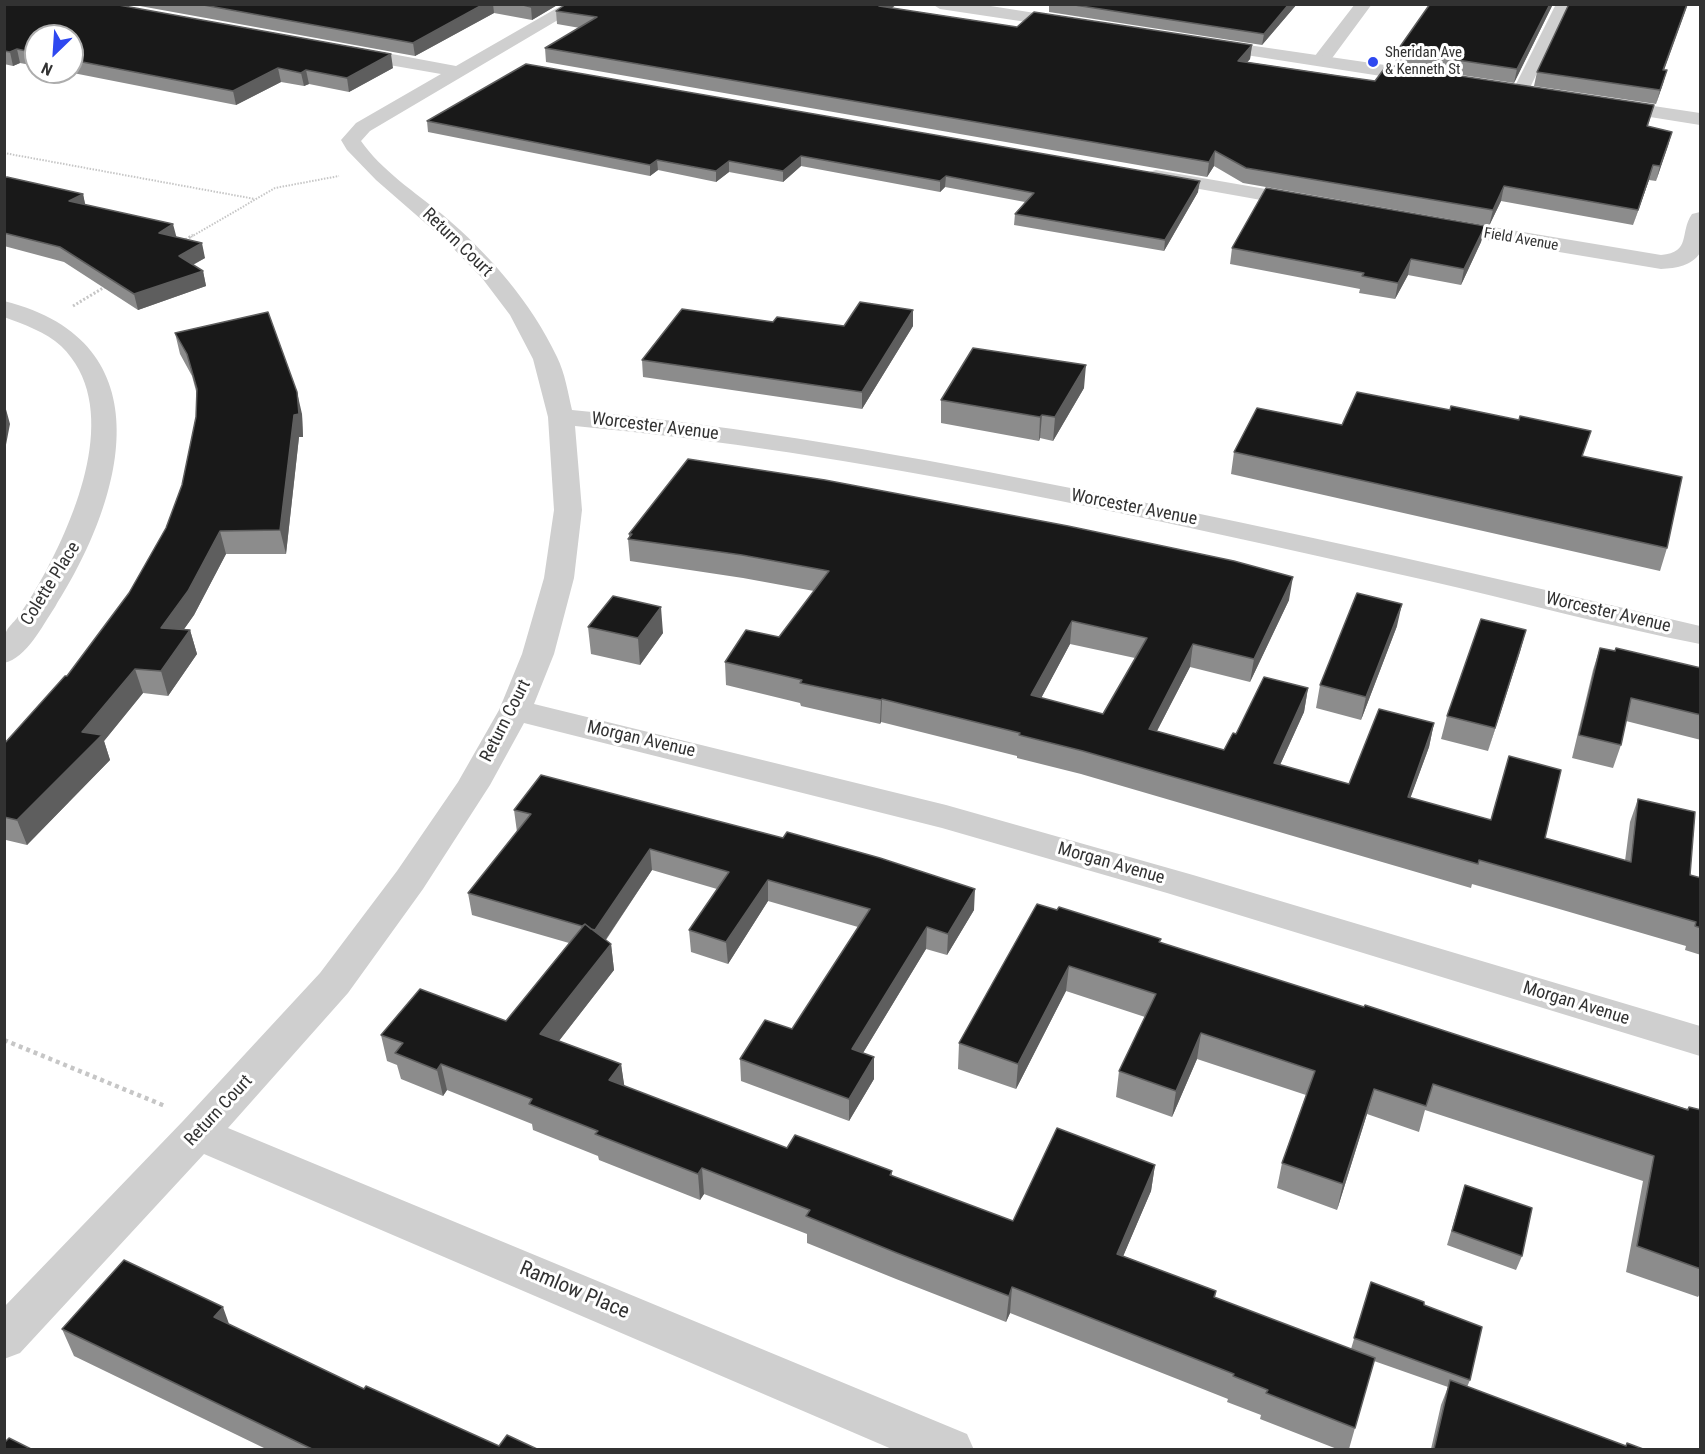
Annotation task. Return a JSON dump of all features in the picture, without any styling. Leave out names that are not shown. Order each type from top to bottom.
[{"type":"street","points":[[471,65],[577,4]]},
{"type":"street","points":[[940,4],[1089,27]]},
{"type":"street","points":[[1320,61],[1364,4]]},
{"type":"street","points":[[1183,41],[1438,79]]},
{"type":"street","points":[[330,49],[471,65],[514,63]]},
{"type":"street","name":"Return Court","points":[[4,1339],[184,1120],[334,983],[417,871],[473,784],[515,710],[538,654],[559,578],[568,510],[561,417],[546,359],[521,314],[490,273],[454,236],[383,176],[351,140],[363,127],[471,65]]},
{"type":"street","points":[[1496,88],[1543,95]]},
{"type":"street","points":[[1589,102],[1701,119]]},
{"type":"street","points":[[1139,173],[1328,206]]},
{"type":"street","name":"Field Avenue","points":[[1422,222],[1634,260],[1673,262],[1688,256],[1693,248],[1701,219]]},
{"type":"street","name":"Colette Place","points":[[4,308],[39,322],[70,342],[92,370],[105,408],[104,448],[96,488],[81,536],[50,593],[4,654]]},
{"type":"street","name":"Worcester Avenue","points":[[561,417],[718,434],[969,476],[1213,524],[1701,635]]},
{"type":"street","name":"Morgan Avenue","points":[[515,710],[946,817],[1180,884],[1701,1041]]},
{"type":"street","name":"Ramlow Place","points":[[184,1120],[950,1449]]},
{"type":"lane","points":[[1520,92],[1563,4]]},
{"type":"path","points":[[4,153],[255,200]]},
{"type":"path","points":[[172,247],[275,188],[315,179],[383,176]]},
{"type":"path","points":[[73,306],[112,282]]},
{"type":"path","points":[[4,1040],[184,1120]]},
{"type":"building","points":[[4,4],[113,4],[391,54],[347,78],[306,70],[301,73],[278,68],[233,91],[84,62],[84,24],[24,24],[24,50],[4,51]]},
{"type":"building","points":[[198,4],[484,4],[413,43]]},
{"type":"building","points":[[519,4],[535,4],[531,7]]},
{"type":"building","points":[[566,4],[880,4],[879,6],[1017,27],[1034,12],[1252,45],[1238,61],[1375,81],[1387,65],[1654,105],[1647,126],[1672,132],[1660,166],[1653,165],[1638,210],[1504,186],[1493,210],[1246,168],[1215,151],[1209,162],[545,48],[597,17],[556,11]]},
{"type":"building","points":[[1068,4],[1289,4],[1264,34]]},
{"type":"building","points":[[1430,4],[1550,4],[1517,69],[1397,51]]},
{"type":"building","points":[[1569,4],[1687,4],[1663,70],[1667,70],[1660,90],[1537,72]]},
{"type":"building","points":[[526,64],[1200,181],[1165,240],[1015,214],[1034,193],[946,176],[940,181],[801,156],[783,171],[729,161],[716,171],[657,160],[650,165],[427,121]]},
{"type":"building","points":[[4,178],[83,194],[69,201],[173,224],[159,233],[202,243],[179,256],[203,271],[134,294],[60,247],[4,233]]},
{"type":"building","points":[[1266,188],[1485,226],[1464,269],[1411,259],[1398,283],[1362,276],[1364,273],[1232,248]]},
{"type":"building","points":[[860,302],[913,310],[862,392],[642,360],[682,309],[773,322],[777,317],[844,326]]},
{"type":"building","points":[[268,312],[297,392],[299,414],[294,415],[280,530],[220,531],[188,591],[161,628],[190,630],[161,671],[135,669],[82,732],[102,735],[17,820],[4,817],[4,744],[67,676],[129,593],[166,528],[182,485],[196,417],[197,389],[187,354],[175,333]]},
{"type":"building","points":[[973,348],[1086,365],[1055,417],[1042,415],[1040,417],[941,400]]},
{"type":"building","points":[[1357,392],[1450,410],[1451,406],[1519,420],[1520,416],[1591,431],[1582,456],[1682,477],[1667,548],[1234,452],[1257,408],[1342,425]]},
{"type":"building","points":[[688,459],[825,480],[1068,526],[1234,561],[1293,577],[1254,659],[1193,644],[1149,729],[1224,750],[1233,733],[1236,734],[1264,677],[1308,688],[1274,763],[1349,784],[1379,709],[1434,723],[1408,797],[1491,820],[1509,756],[1561,770],[1545,838],[1631,862],[1638,799],[1695,812],[1690,875],[1701,878],[1701,928],[1695,926],[1696,922],[1557,882],[1479,860],[1478,864],[1083,751],[1019,735],[1020,733],[882,699],[800,683],[802,680],[725,662],[746,630],[779,637],[829,571],[742,555],[628,539],[632,534],[629,534]],"holes":[[[1072,621],[1147,638],[1103,714],[1031,695]]]},
{"type":"building","points":[[1357,593],[1402,604],[1366,697],[1320,685]]},
{"type":"building","points":[[613,596],[661,607],[638,638],[588,627]]},
{"type":"building","points":[[1481,619],[1526,630],[1495,728],[1447,716]]},
{"type":"building","points":[[1600,648],[1615,651],[1616,648],[1701,668],[1701,715],[1631,698],[1621,745],[1579,735]]},
{"type":"building","points":[[541,775],[783,838],[787,832],[880,858],[975,889],[948,934],[927,927],[852,1049],[874,1057],[849,1099],[740,1059],[765,1020],[792,1029],[870,909],[768,880],[726,942],[689,930],[729,872],[650,849],[595,930],[585,924],[582,926],[468,893],[531,814],[514,810]]},
{"type":"building","points":[[1037,904],[1057,910],[1059,907],[1161,939],[1159,942],[1364,1007],[1365,1005],[1688,1110],[1689,1107],[1701,1110],[1701,1269],[1637,1246],[1654,1156],[1433,1084],[1426,1106],[1374,1089],[1343,1184],[1282,1163],[1315,1071],[1201,1033],[1176,1091],[1119,1071],[1156,994],[1069,966],[1018,1064],[959,1043]]},
{"type":"building","points":[[585,924],[611,944],[540,1034],[621,1064],[609,1080],[787,1148],[795,1135],[892,1171],[890,1175],[1013,1221],[1057,1128],[1155,1165],[1117,1254],[1216,1291],[1214,1297],[1375,1358],[1355,1428],[1266,1393],[1268,1390],[1233,1376],[1234,1374],[1012,1287],[1009,1296],[806,1216],[810,1210],[702,1168],[698,1174],[595,1134],[598,1131],[529,1104],[532,1099],[441,1064],[437,1070],[395,1053],[403,1043],[381,1035],[420,989],[506,1021]]},
{"type":"building","points":[[1465,1185],[1532,1208],[1522,1256],[1452,1231]]},
{"type":"building","points":[[124,1260],[223,1307],[214,1317],[364,1389],[366,1386],[499,1446],[507,1435],[537,1449],[312,1449],[62,1329]]},
{"type":"building","points":[[1371,1282],[1482,1327],[1470,1380],[1354,1338]]},
{"type":"building","points":[[1450,1380],[1626,1446],[1627,1443],[1643,1449],[1434,1449]]},
{"type":"building","points":[[9,1438],[31,1449],[4,1449],[4,1443]]},
{"type":"place","name":"Sheridan Ave & Kenneth St","points":[[1373,62]]}]
